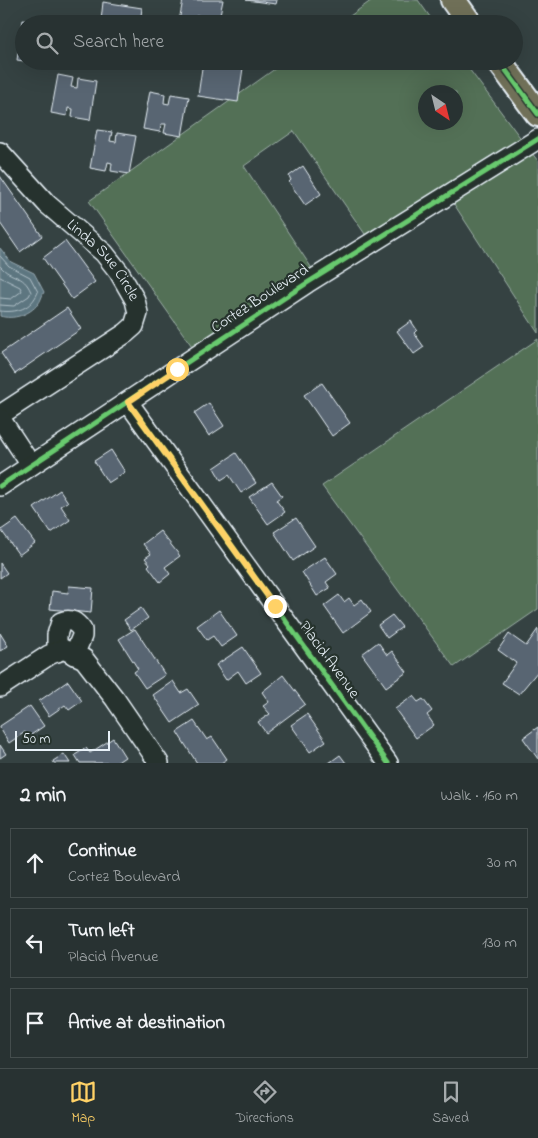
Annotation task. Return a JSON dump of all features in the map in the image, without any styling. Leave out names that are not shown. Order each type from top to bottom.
[{"type":"main road","points":[[453,0],[464,15]]},
{"type":"main road","points":[[506,70],[538,114]]},
{"type":"street","name":"Cortez Boulevard","points":[[0,486],[307,282],[538,139]]},
{"type":"street","name":"Linda Sue Circle","points":[[0,152],[47,204],[104,253],[123,279],[135,300],[138,313],[134,326],[126,333],[0,417],[31,465]]},
{"type":"street","name":"Placid Avenue","points":[[128,402],[388,763]]},
{"type":"street","points":[[0,687],[49,655],[66,653],[84,659],[160,763]]},
{"type":"green space","points":[[372,0],[418,0],[429,15],[351,15]]},
{"type":"green space","points":[[273,70],[470,70],[522,140],[367,237],[294,131],[244,166],[313,270],[194,349],[89,201]]},
{"type":"green space","points":[[531,152],[538,161],[538,333],[452,201]]},
{"type":"green space","points":[[538,339],[538,609],[454,667],[322,486]]},
{"type":"water","points":[[0,248],[11,262],[34,273],[44,292],[39,303],[34,308],[20,316],[0,316]]},
{"type":"building","points":[[183,0],[223,0],[220,15],[180,15]]},
{"type":"building","points":[[246,0],[277,0],[276,4]]},
{"type":"building","points":[[103,2],[142,8],[141,15],[102,15]]},
{"type":"building","points":[[202,70],[243,70],[238,102],[198,96]]},
{"type":"building","points":[[58,75],[73,78],[71,87],[77,88],[78,78],[96,81],[90,120],[72,117],[73,109],[68,108],[67,116],[51,113]]},
{"type":"building","points":[[150,91],[165,94],[164,103],[169,104],[171,94],[189,97],[182,136],[164,133],[166,124],[161,124],[160,132],[143,129]]},
{"type":"building","points":[[97,130],[112,132],[110,141],[116,142],[117,133],[136,136],[129,174],[111,171],[112,163],[108,162],[106,171],[90,168]]},
{"type":"building","points":[[303,166],[321,194],[305,205],[289,182],[291,180],[289,176]]},
{"type":"building","points":[[0,176],[42,236],[20,252],[0,223]]},
{"type":"building","points":[[65,241],[95,282],[72,299],[43,258]]},
{"type":"building","points":[[67,308],[81,329],[15,374],[1,353]]},
{"type":"building","points":[[411,321],[417,330],[414,333],[424,347],[414,354],[397,331]]},
{"type":"building","points":[[322,383],[350,423],[332,436],[304,395]]},
{"type":"building","points":[[209,403],[224,426],[209,436],[194,413]]},
{"type":"building","points":[[111,450],[125,472],[108,483],[94,461]]},
{"type":"building","points":[[236,453],[256,483],[241,493],[229,475],[221,480],[214,468]]},
{"type":"building","points":[[272,482],[282,496],[276,500],[285,512],[268,524],[249,497]]},
{"type":"building","points":[[60,490],[68,502],[61,506],[70,520],[51,533],[34,508]]},
{"type":"building","points":[[296,518],[315,546],[293,561],[274,532]]},
{"type":"building","points":[[17,519],[35,543],[19,555],[1,530]]},
{"type":"building","points":[[160,531],[180,556],[165,567],[170,574],[160,582],[148,566],[150,564],[145,558],[151,554],[143,544]]},
{"type":"building","points":[[325,557],[337,574],[326,582],[330,588],[317,596],[302,572]]},
{"type":"building","points":[[0,563],[7,573],[0,578]]},
{"type":"building","points":[[69,586],[93,588],[91,613],[50,609],[52,591],[68,593]]},
{"type":"building","points":[[339,595],[344,602],[349,598],[354,605],[362,599],[371,612],[343,633],[324,606]]},
{"type":"building","points":[[141,608],[148,618],[131,630],[124,620]]},
{"type":"building","points":[[219,610],[237,636],[221,647],[213,636],[207,640],[197,626]]},
{"type":"building","points":[[392,615],[402,627],[387,638],[378,625]]},
{"type":"building","points":[[135,629],[165,675],[145,688],[134,672],[138,669],[119,639]]},
{"type":"building","points":[[538,629],[538,671],[519,694],[502,683],[516,663],[498,650],[509,634],[526,646]]},
{"type":"building","points":[[0,633],[8,646],[0,651]]},
{"type":"building","points":[[378,642],[387,655],[392,651],[407,672],[386,687],[362,654]]},
{"type":"building","points":[[243,647],[261,673],[246,683],[238,671],[226,680],[216,665]]},
{"type":"building","points":[[283,675],[305,704],[266,733],[258,722],[270,714],[263,706],[269,702],[262,692]]},
{"type":"building","points":[[68,681],[82,701],[69,710],[65,705],[49,716],[39,701]]},
{"type":"building","points":[[173,681],[181,693],[188,689],[199,705],[172,723],[153,695]]},
{"type":"building","points":[[413,696],[418,702],[423,699],[432,711],[427,715],[434,725],[416,738],[395,709]]},
{"type":"building","points":[[30,706],[44,726],[28,737],[25,732],[9,743],[0,726]]},
{"type":"building","points":[[307,714],[326,741],[310,752],[291,725]]},
{"type":"building","points":[[194,721],[207,740],[212,737],[227,759],[221,763],[197,763],[177,732]]},
{"type":"building","points":[[538,727],[538,759],[523,738]]},
{"type":"building","points":[[113,738],[125,757],[116,763],[80,763],[75,755],[86,748],[90,753]]},
{"type":"building","points":[[0,745],[6,754],[0,758]]},
{"type":"building","points":[[64,754],[70,763],[54,763],[53,761]]},
{"type":"building","points":[[340,755],[346,763],[329,763]]},
{"type":"cycle path","points":[[506,70],[538,114]]},
{"type":"cycle path","points":[[0,486],[307,283],[538,139]]},
{"type":"cycle path","points":[[128,402],[388,763]]},
{"type":"route","points":[[177,369],[128,402],[275,606]]}]
